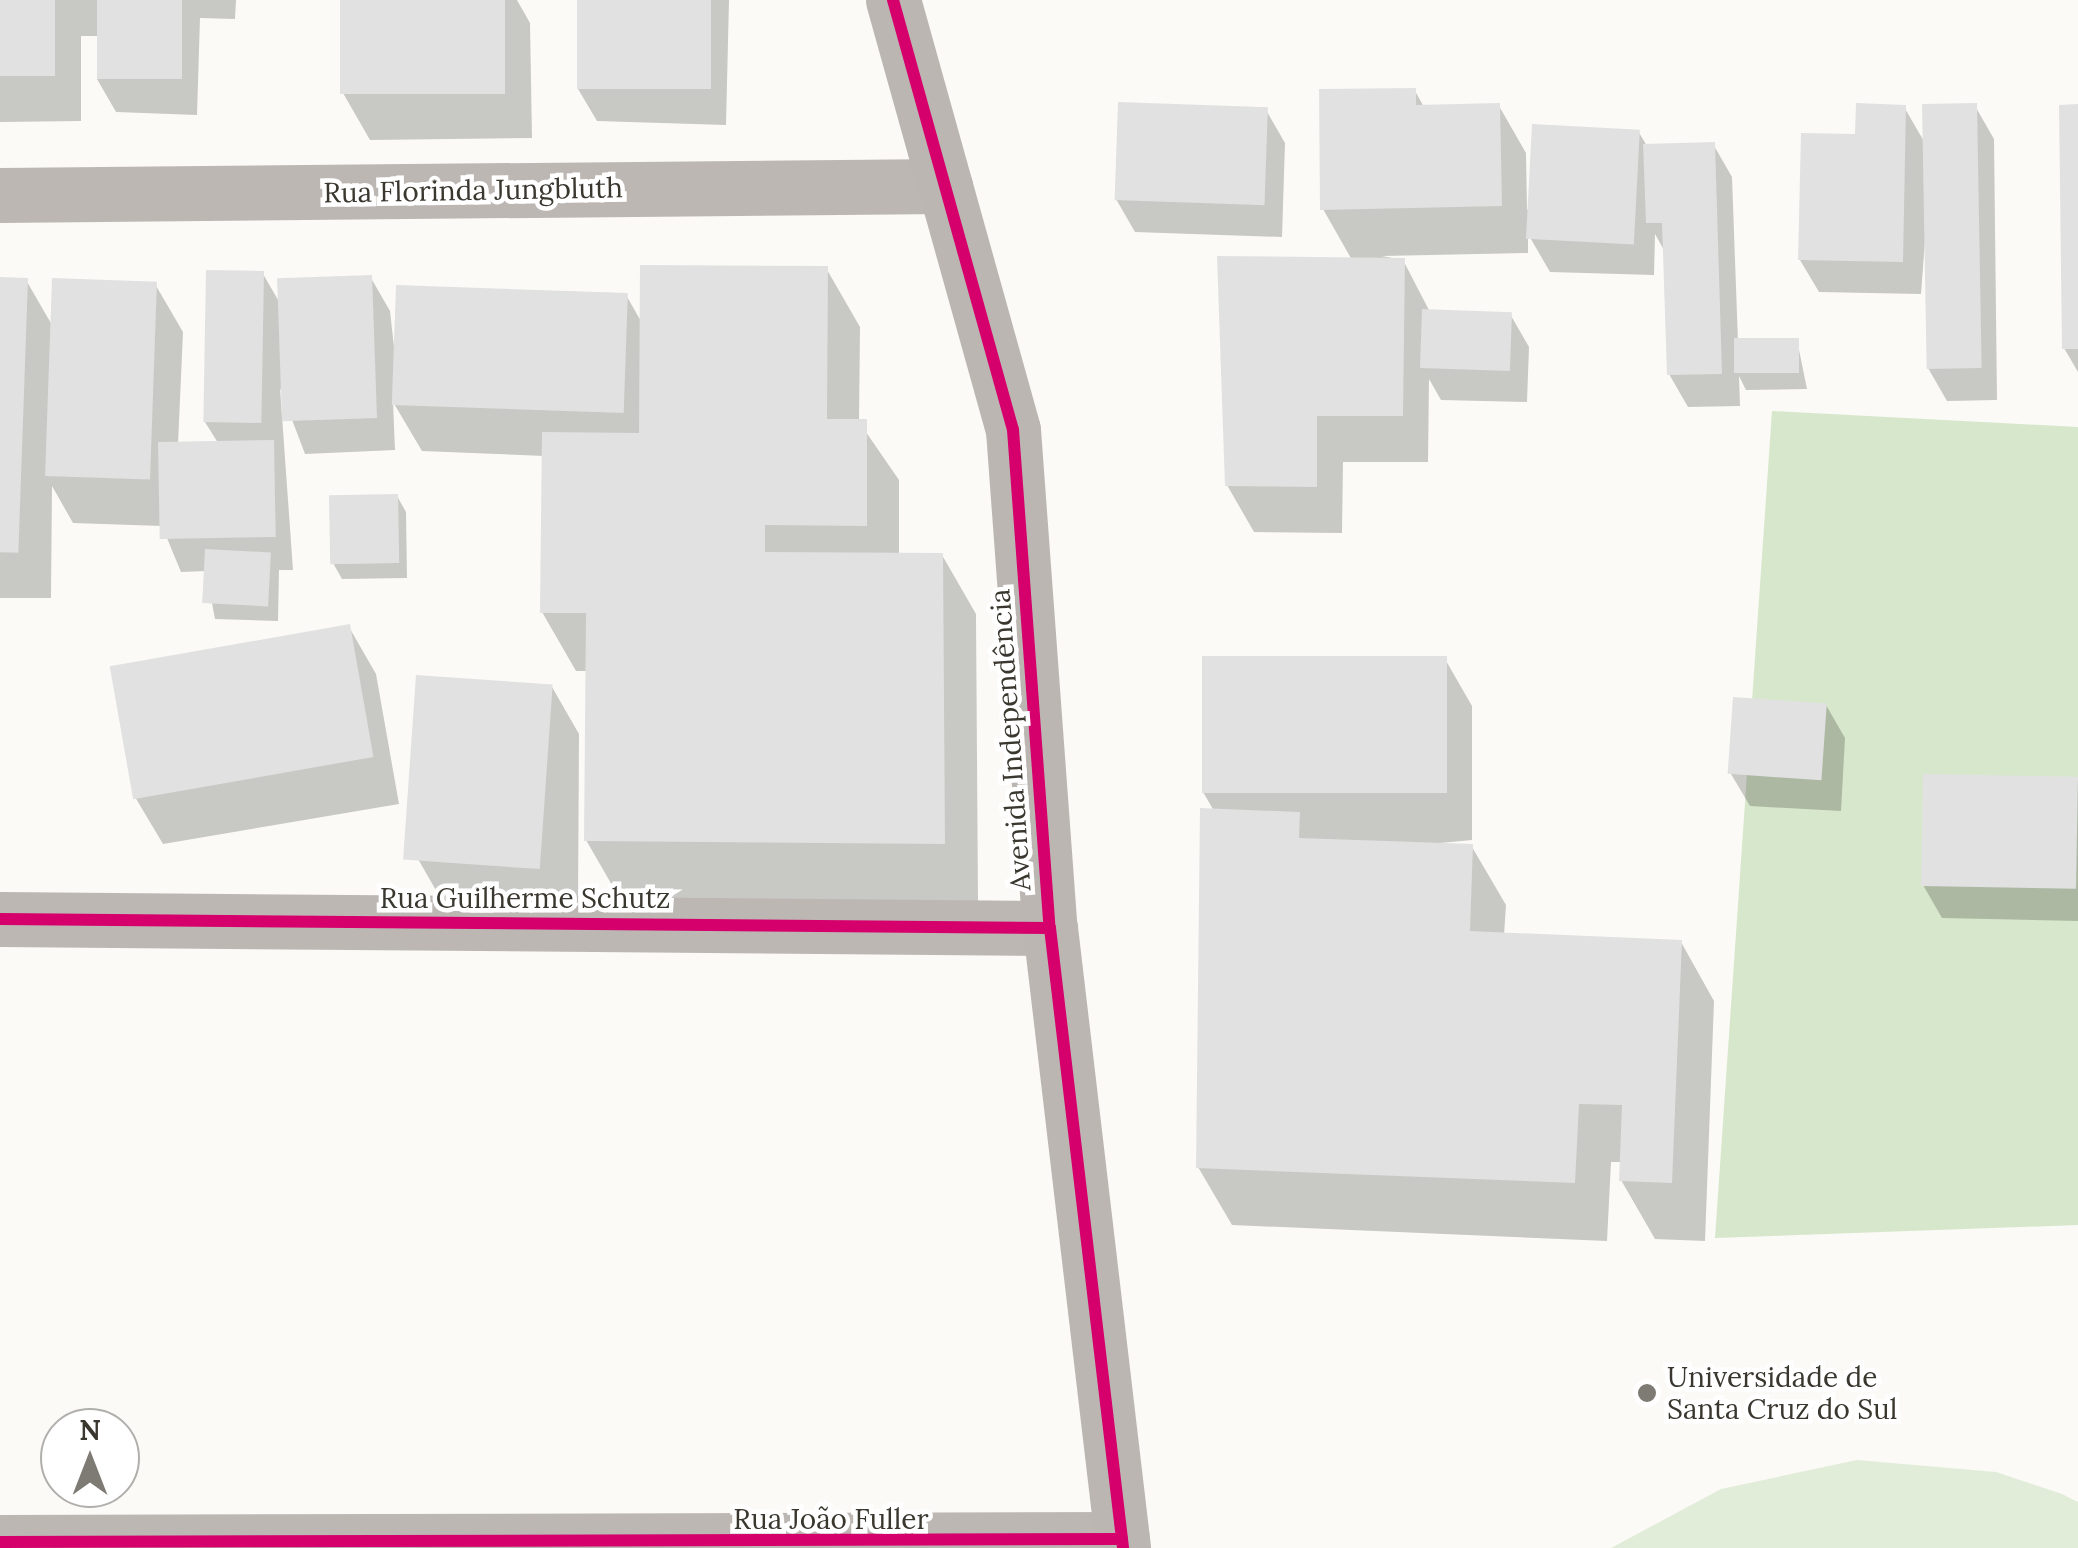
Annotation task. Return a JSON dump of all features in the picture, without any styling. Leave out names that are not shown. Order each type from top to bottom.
[{"type":"main road","name":"Avenida Independência","points":[[893,0],[1013,430],[1050,928],[1123,1544]]},
{"type":"street","name":"Rua Florinda Jungbluth","points":[[0,195],[945,186]]},
{"type":"street","name":"Rua Guilherme Schutz","points":[[0,919],[1050,928]]},
{"type":"street","name":"Rua João Fuller","points":[[0,1542],[496,1547],[1123,1544]]},
{"type":"green space","points":[[1772,411],[2078,427],[2078,1225],[1715,1238]]},
{"type":"green space","points":[[1857,1460],[1996,1472],[2062,1494],[2078,1502],[2078,1548],[1611,1548],[1721,1489]]},
{"type":"building","points":[[0,0],[55,0],[55,76],[0,76]]},
{"type":"building","points":[[97,0],[182,0],[182,79],[97,79]]},
{"type":"building","points":[[340,0],[505,0],[505,94],[340,94]]},
{"type":"building","points":[[577,0],[711,0],[711,89],[577,89]]},
{"type":"building","points":[[1416,88],[1416,105],[1500,103],[1502,206],[1320,210],[1319,89]]},
{"type":"building","points":[[1118,102],[1268,107],[1264,205],[1115,200]]},
{"type":"building","points":[[1856,103],[1906,105],[1903,262],[1798,260],[1801,133],[1855,134]]},
{"type":"building","points":[[1977,103],[1982,368],[1927,369],[1922,104]]},
{"type":"building","points":[[2078,104],[2078,349],[2062,349],[2059,105]]},
{"type":"building","points":[[1532,124],[1640,130],[1634,244],[1526,239]]},
{"type":"building","points":[[1715,142],[1722,374],[1667,375],[1662,223],[1646,223],[1643,144]]},
{"type":"building","points":[[1217,256],[1405,258],[1403,416],[1317,416],[1317,487],[1225,486]]},
{"type":"building","points":[[640,265],[828,266],[827,419],[867,419],[867,526],[765,525],[765,552],[943,553],[945,844],[584,841],[586,613],[540,613],[542,432],[639,433]]},
{"type":"building","points":[[206,270],[264,271],[261,423],[203,422]]},
{"type":"building","points":[[372,275],[377,418],[282,421],[277,278]]},
{"type":"building","points":[[0,277],[28,278],[18,553],[0,552]]},
{"type":"building","points":[[52,278],[157,282],[150,480],[45,476]]},
{"type":"building","points":[[396,285],[628,293],[624,413],[392,405]]},
{"type":"building","points":[[1422,309],[1512,312],[1510,371],[1420,368]]},
{"type":"building","points":[[1734,338],[1799,338],[1799,373],[1734,373]]},
{"type":"building","points":[[274,440],[276,537],[160,539],[158,442]]},
{"type":"building","points":[[398,494],[399,563],[330,564],[329,495]]},
{"type":"building","points":[[205,549],[271,552],[268,606],[202,603]]},
{"type":"building","points":[[350,624],[373,757],[133,799],[110,666]]},
{"type":"building","points":[[1202,656],[1447,656],[1447,793],[1202,793]]},
{"type":"building","points":[[416,675],[553,685],[540,869],[403,860]]},
{"type":"building","points":[[1733,697],[1827,704],[1821,780],[1728,774]]},
{"type":"building","points":[[1923,774],[2078,777],[2076,889],[1921,886]]},
{"type":"building","points":[[1200,808],[1300,812],[1299,838],[1473,844],[1470,931],[1682,940],[1672,1183],[1619,1181],[1622,1105],[1579,1104],[1575,1183],[1196,1168]]},
{"type":"cycle path","points":[[893,0],[1013,430],[1050,928],[1123,1548]]},
{"type":"cycle path","points":[[0,919],[1050,928]]},
{"type":"cycle path","points":[[0,1542],[1122,1539]]},
{"type":"place","name":"Universidade de Santa Cruz do Sul","points":[[1647,1393]]}]
